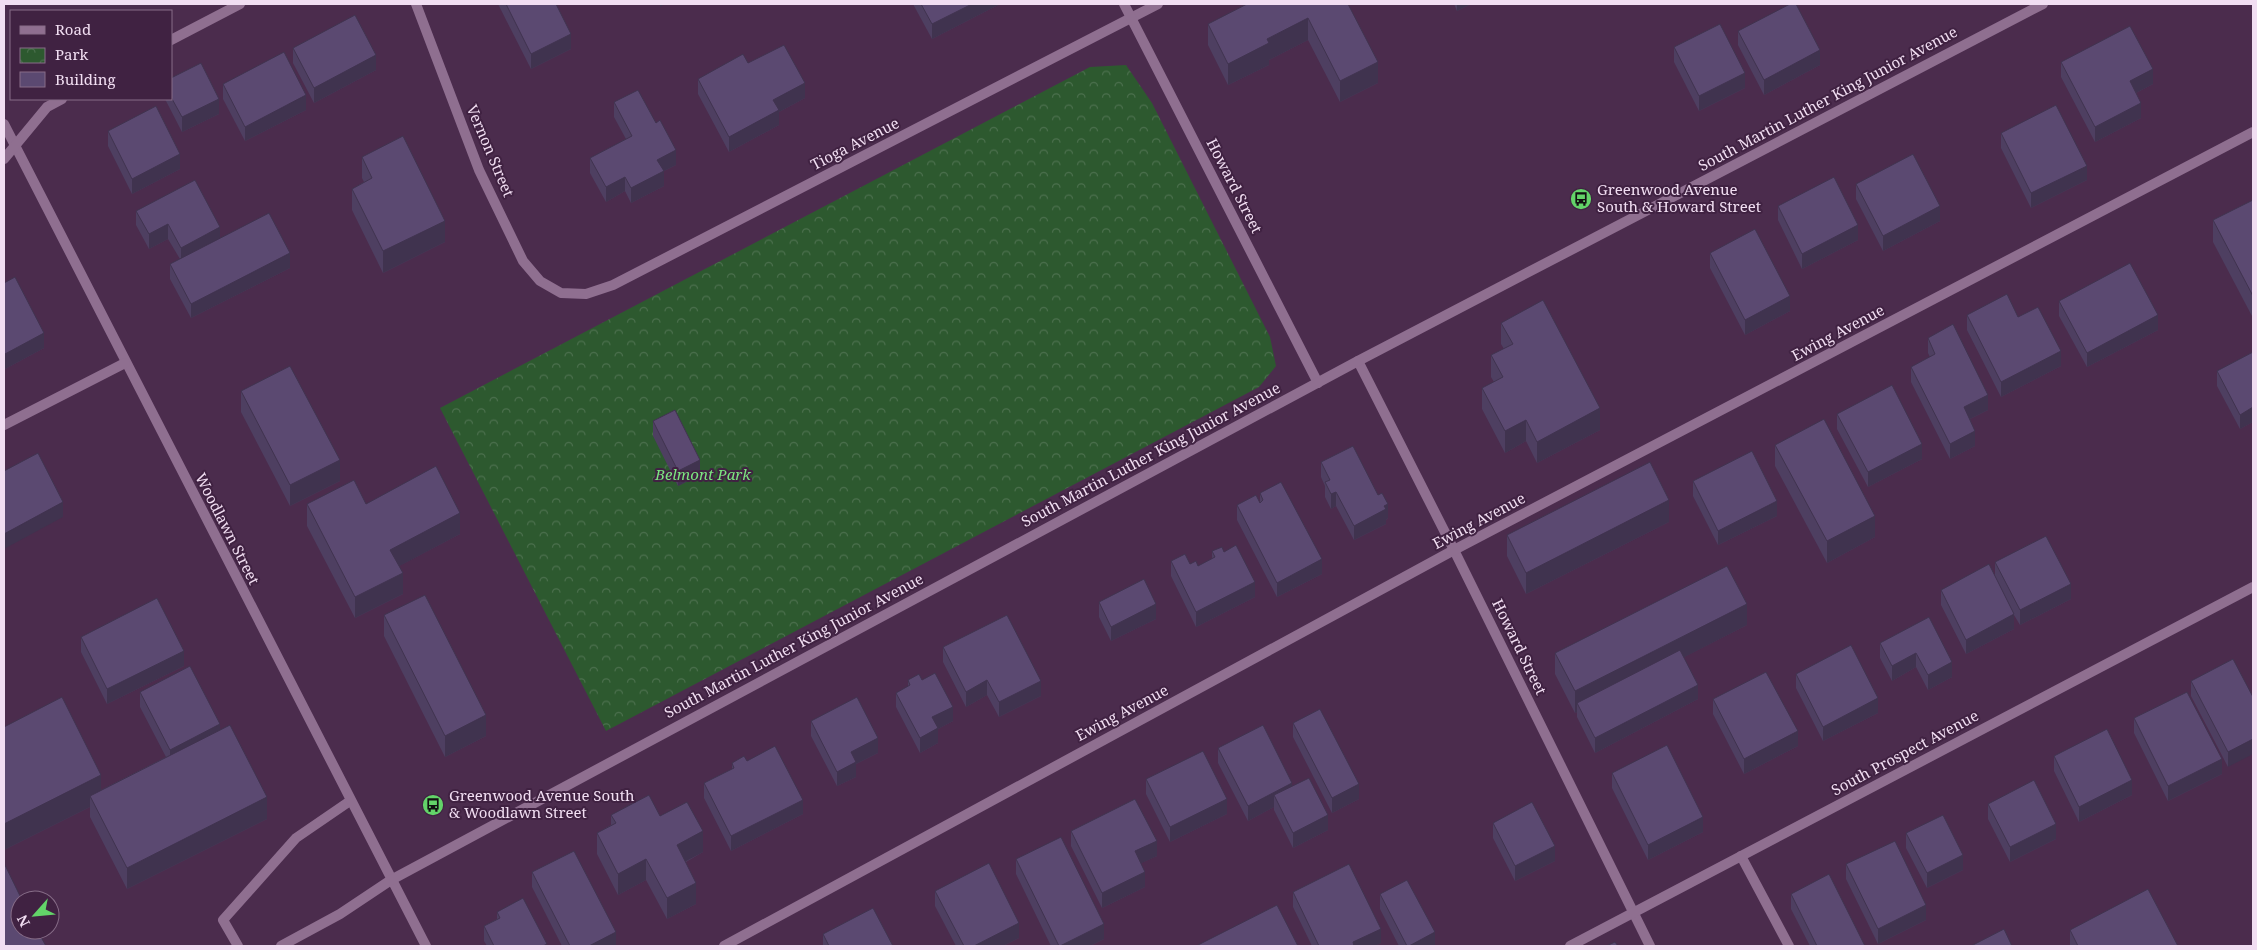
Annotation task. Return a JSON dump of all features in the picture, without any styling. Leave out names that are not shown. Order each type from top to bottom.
[{"type":"street","points":[[172,39],[240,4]]},
{"type":"street","name":"Vernon Street","points":[[416,4],[479,170],[523,261],[540,281],[562,293]]},
{"type":"street","name":"Howard Street","points":[[1124,4],[1318,383]]},
{"type":"street","name":"Tioga Avenue","points":[[562,293],[586,294],[614,286],[1158,4]]},
{"type":"street","name":"South Martin Luther King Junior Avenue","points":[[281,946],[340,914],[391,880],[1358,361],[2043,4]]},
{"type":"street","points":[[4,159],[47,107],[60,100]]},
{"type":"street","name":"Woodlawn Street","points":[[4,124],[350,802],[426,946]]},
{"type":"street","name":"Ewing Avenue","points":[[724,946],[1454,550],[2253,132]]},
{"type":"street","name":"Howard Street","points":[[1358,361],[1650,946]]},
{"type":"street","points":[[4,425],[125,362]]},
{"type":"street","name":"South Prospect Avenue","points":[[1570,946],[2253,587]]},
{"type":"street","points":[[238,946],[223,920],[296,838],[350,802]]},
{"type":"street","points":[[1741,856],[1788,946]]},
{"type":"green space","name":"Belmont Park","points":[[1126,65],[1152,103],[1270,337],[1276,366],[1259,387],[606,731],[440,408],[1090,67]]},
{"type":"building","points":[[506,4],[556,4],[571,34],[531,54]]},
{"type":"building","points":[[921,4],[972,4],[932,24]]},
{"type":"building","points":[[1247,4],[1348,4],[1378,62],[1340,81],[1308,18],[1267,39],[1269,43],[1228,64],[1208,24]]},
{"type":"building","points":[[1790,4],[1796,4],[1820,50],[1764,80],[1738,31]]},
{"type":"building","points":[[355,15],[376,55],[314,88],[293,48]]},
{"type":"building","points":[[1720,24],[1745,73],[1699,96],[1674,47]]},
{"type":"building","points":[[2130,26],[2153,69],[2130,81],[2141,103],[2095,127],[2061,62]]},
{"type":"building","points":[[784,45],[805,83],[773,100],[779,110],[729,137],[698,79],[743,54],[748,63]]},
{"type":"building","points":[[284,52],[306,95],[245,127],[223,84]]},
{"type":"building","points":[[201,63],[219,99],[182,117],[172,99],[172,78]]},
{"type":"building","points":[[638,90],[656,123],[660,120],[676,150],[657,160],[664,171],[631,188],[625,177],[606,187],[590,158],[632,136],[614,102]]},
{"type":"building","points":[[2056,105],[2087,166],[2031,193],[2001,133]]},
{"type":"building","points":[[156,106],[180,154],[132,179],[108,131]]},
{"type":"building","points":[[403,136],[445,221],[383,251],[352,189],[372,178],[362,157]]},
{"type":"building","points":[[1913,154],[1940,206],[1883,236],[1856,184]]},
{"type":"building","points":[[1834,177],[1858,225],[1802,254],[1778,206]]},
{"type":"building","points":[[195,180],[220,227],[181,248],[168,224],[149,234],[136,211]]},
{"type":"building","points":[[2253,200],[2253,296],[2213,220]]},
{"type":"building","points":[[269,213],[290,253],[191,304],[170,264]]},
{"type":"building","points":[[1755,229],[1790,296],[1745,320],[1710,253]]},
{"type":"building","points":[[2130,263],[2158,315],[2087,353],[2059,301]]},
{"type":"building","points":[[15,277],[44,333],[5,354],[4,283]]},
{"type":"building","points":[[2007,294],[2018,317],[2038,307],[2061,351],[2001,382],[1967,315]]},
{"type":"building","points":[[1543,300],[1600,408],[1537,442],[1526,420],[1505,431],[1482,388],[1503,377],[1491,355],[1513,344],[1501,323]]},
{"type":"building","points":[[1953,324],[1988,395],[1964,407],[1975,431],[1950,444],[1911,367],[1935,354],[1928,338]]},
{"type":"building","points":[[2253,352],[2253,407],[2240,415],[2217,371]]},
{"type":"building","points":[[290,366],[340,460],[290,485],[241,391]]},
{"type":"building","points":[[1892,385],[1922,444],[1868,472],[1837,414]]},
{"type":"building","points":[[675,410],[700,460],[678,471],[653,421]]},
{"type":"building","points":[[1824,419],[1875,516],[1827,541],[1775,445]]},
{"type":"building","points":[[1353,446],[1378,495],[1382,493],[1388,504],[1384,506],[1386,509],[1354,526],[1336,492],[1331,494],[1325,482],[1330,480],[1321,462]]},
{"type":"building","points":[[1752,451],[1777,501],[1718,531],[1693,481]]},
{"type":"building","points":[[38,453],[63,502],[4,534],[4,471]]},
{"type":"building","points":[[1650,462],[1669,500],[1526,573],[1507,535]]},
{"type":"building","points":[[436,466],[460,513],[390,550],[403,573],[355,597],[307,504],[354,480],[366,504]]},
{"type":"building","points":[[1281,482],[1322,559],[1277,583],[1237,505],[1256,495],[1260,503],[1263,500],[1260,493]]},
{"type":"building","points":[[2046,536],[2071,584],[2020,610],[1995,562]]},
{"type":"building","points":[[1236,545],[1255,582],[1196,612],[1171,561],[1185,554],[1190,564],[1196,561],[1198,566],[1215,557],[1212,551],[1222,547],[1224,552]]},
{"type":"building","points":[[1989,564],[2014,614],[1966,640],[1941,590]]},
{"type":"building","points":[[1727,566],[1747,604],[1575,691],[1555,653]]},
{"type":"building","points":[[1144,579],[1156,604],[1111,627],[1099,602]]},
{"type":"building","points":[[425,595],[486,715],[445,736],[384,615]]},
{"type":"building","points":[[157,598],[184,651],[107,689],[81,637]]},
{"type":"building","points":[[1007,615],[1041,681],[999,702],[987,680],[966,692],[943,647]]},
{"type":"building","points":[[1929,617],[1952,662],[1928,675],[1916,653],[1892,666],[1880,643]]},
{"type":"building","points":[[1851,645],[1878,698],[1823,727],[1796,674]]},
{"type":"building","points":[[1680,650],[1698,685],[1595,738],[1577,703]]},
{"type":"building","points":[[2233,659],[2253,697],[2253,739],[2228,752],[2191,681]]},
{"type":"building","points":[[190,666],[220,724],[170,750],[140,692]]},
{"type":"building","points":[[1766,672],[1798,731],[1744,759],[1713,699]]},
{"type":"building","points":[[935,673],[953,707],[932,717],[938,728],[920,738],[896,693],[910,685],[908,680],[919,674],[922,680]]},
{"type":"building","points":[[2187,692],[2222,759],[2168,786],[2134,718]]},
{"type":"building","points":[[62,697],[101,775],[4,824],[4,727]]},
{"type":"building","points":[[857,697],[878,738],[851,752],[856,762],[837,772],[811,721]]},
{"type":"building","points":[[1320,709],[1359,784],[1332,798],[1293,723]]},
{"type":"building","points":[[230,725],[267,797],[127,868],[90,796]]},
{"type":"building","points":[[1263,725],[1292,783],[1248,806],[1218,748]]},
{"type":"building","points":[[2107,729],[2132,780],[2079,807],[2054,756]]},
{"type":"building","points":[[1667,745],[1703,817],[1648,845],[1612,773]]},
{"type":"building","points":[[775,746],[803,800],[731,836],[704,783],[734,768],[732,763],[744,756],[747,761]]},
{"type":"building","points":[[1203,751],[1227,799],[1170,827],[1146,779]]},
{"type":"building","points":[[1309,778],[1328,815],[1293,833],[1274,795]]},
{"type":"building","points":[[2034,780],[2056,824],[2010,847],[1988,804]]},
{"type":"building","points":[[649,795],[660,816],[687,802],[703,831],[677,845],[696,883],[667,898],[646,859],[618,874],[597,833],[616,823],[611,815]]},
{"type":"building","points":[[1135,799],[1157,841],[1135,851],[1145,872],[1102,893],[1071,831]]},
{"type":"building","points":[[1532,802],[1555,846],[1515,866],[1493,823]]},
{"type":"building","points":[[1943,815],[1963,855],[1927,873],[1906,833]]},
{"type":"building","points":[[1061,837],[1104,924],[1059,946],[1016,859]]},
{"type":"building","points":[[1895,841],[1926,905],[1878,929],[1846,864]]},
{"type":"building","points":[[574,851],[616,932],[589,946],[570,946],[532,872]]},
{"type":"building","points":[[4,863],[17,890],[10,890],[10,940],[43,940],[46,946],[4,946]]},
{"type":"building","points":[[989,863],[1019,923],[974,946],[964,946],[935,891]]},
{"type":"building","points":[[1349,864],[1381,929],[1353,942],[1354,946],[1319,946],[1293,892]]},
{"type":"building","points":[[1829,874],[1865,946],[1817,946],[1791,894]]},
{"type":"building","points":[[1407,880],[1435,932],[1409,946],[1407,946],[1380,894]]},
{"type":"building","points":[[2148,889],[2178,946],[2078,946],[2070,930]]},
{"type":"building","points":[[523,898],[547,944],[543,946],[494,946],[484,926],[500,918],[497,912]]},
{"type":"building","points":[[1277,905],[1298,946],[1198,945]]},
{"type":"building","points":[[873,908],[893,946],[829,946],[823,934]]},
{"type":"building","points":[[2004,929],[2012,946],[1971,946]]},
{"type":"building","points":[[1615,942],[1618,946],[1606,946]]},
{"type":"place","name":"Greenwood Avenue South & Howard Street","points":[[1581,199]]},
{"type":"place","name":"Greenwood Avenue South & Woodlawn Street","points":[[433,805]]}]
